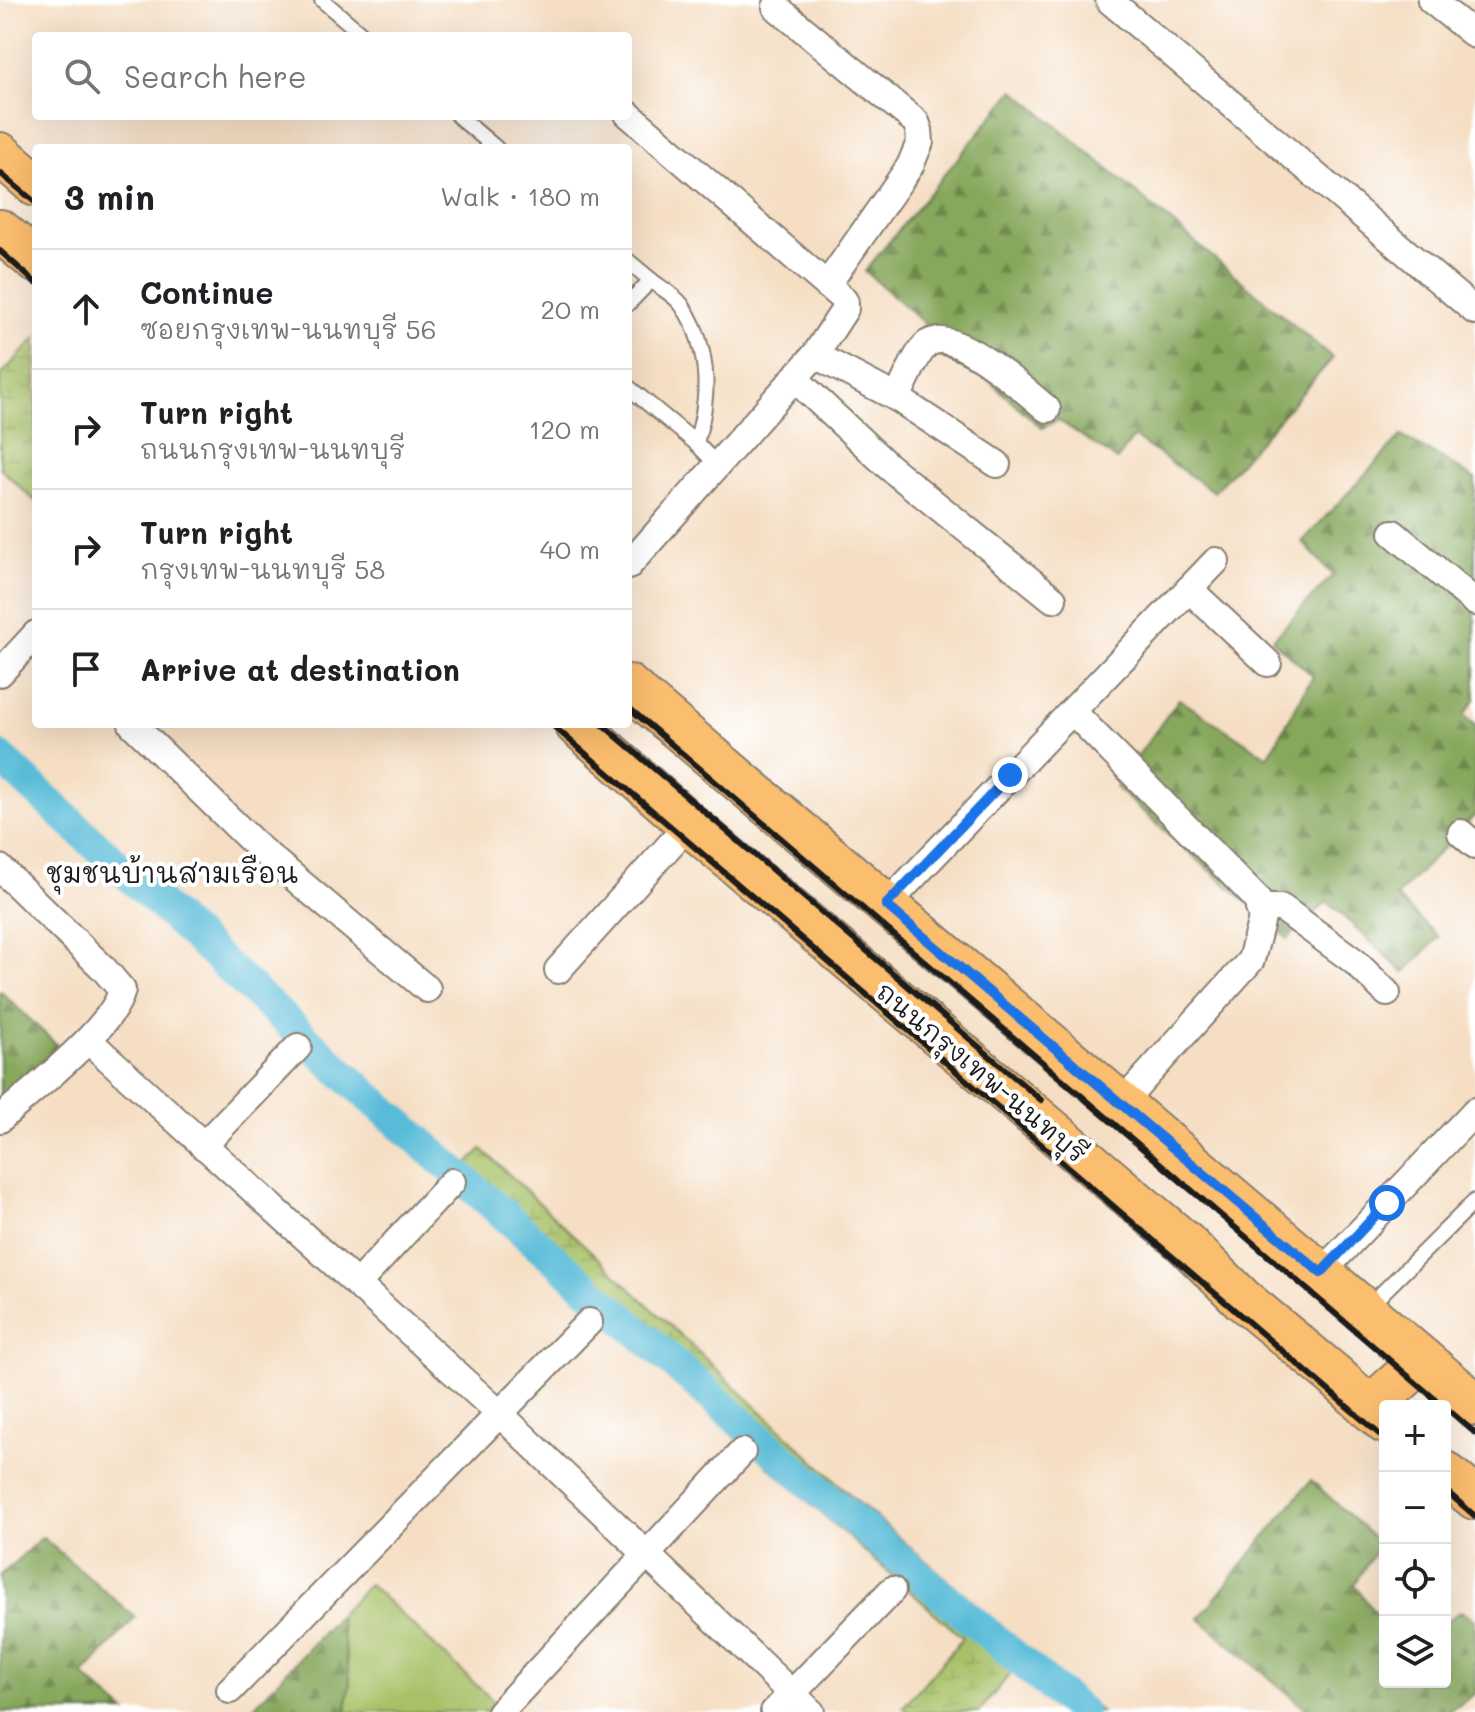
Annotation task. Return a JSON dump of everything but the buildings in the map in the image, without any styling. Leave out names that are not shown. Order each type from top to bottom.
[{"type":"main road","points":[[0,154],[32,182]]},
{"type":"main road","points":[[0,231],[32,258]]},
{"type":"main road","points":[[632,689],[1423,1360],[1467,1392]]},
{"type":"main road","name":"ถนนกรุงเทพ-นนทบุรี","points":[[581,728],[689,824],[1184,1242],[1242,1299],[1377,1415]]},
{"type":"main road","points":[[1377,1415],[1423,1360]]},
{"type":"main road","points":[[1451,1478],[1475,1498]]},
{"type":"street","points":[[1109,0],[1475,311]]},
{"type":"street","points":[[1431,0],[1475,35]]},
{"type":"street","points":[[776,7],[916,122],[919,130],[920,142],[910,166],[827,285]]},
{"type":"street","points":[[632,117],[845,302],[845,309],[815,355],[632,561]]},
{"type":"street","points":[[897,398],[923,349],[930,342],[944,340],[985,358],[1047,409]]},
{"type":"street","points":[[815,355],[897,398],[997,464]]},
{"type":"street","points":[[794,378],[889,467],[1053,599]]},
{"type":"street","points":[[1393,533],[1475,602]]},
{"type":"street","points":[[886,905],[1216,561]]},
{"type":"street","points":[[1189,589],[1268,663]]},
{"type":"street","points":[[0,673],[32,638]]},
{"type":"street","points":[[1072,711],[1257,899],[1262,918],[1251,960],[1121,1104]]},
{"type":"street","points":[[136,728],[260,849],[427,989]]},
{"type":"street","points":[[558,970],[689,824]]},
{"type":"street","points":[[0,868],[122,990],[112,1012],[88,1040],[0,1119]]},
{"type":"street","points":[[1259,908],[1282,908],[1354,961],[1387,993]]},
{"type":"street","points":[[88,1040],[500,1414],[647,1555],[783,1703],[811,1712]]},
{"type":"street","points":[[203,1146],[298,1047]]},
{"type":"street","points":[[1321,1273],[1475,1111]]},
{"type":"street","points":[[357,1284],[452,1182]]},
{"type":"street","points":[[230,1690],[589,1322]]},
{"type":"street","points":[[500,1712],[742,1452]]},
{"type":"street","points":[[783,1703],[892,1590]]},
{"type":"lane","points":[[322,0],[359,32]]},
{"type":"lane","points":[[463,120],[491,144]]},
{"type":"lane","points":[[632,264],[680,302],[697,335],[706,370],[705,405],[696,443]]},
{"type":"lane","points":[[632,300],[651,280]]},
{"type":"lane","points":[[632,390],[696,443],[717,465]]},
{"type":"lane","points":[[1364,1310],[1475,1201]]},
{"type":"green space","points":[[1014,90],[1333,358],[1214,492],[1134,437],[1117,460],[1058,420],[1042,428],[865,271]]},
{"type":"green space","points":[[32,342],[32,498],[0,468],[0,376]]},
{"type":"green space","points":[[1401,436],[1475,479],[1475,700],[1464,715],[1475,725],[1475,815],[1396,897],[1439,937],[1404,973],[1327,901],[1288,939],[1115,787],[1179,699],[1268,757],[1313,676],[1272,640],[1333,575],[1302,542]]},
{"type":"green space","points":[[0,991],[58,1046],[0,1103]]},
{"type":"green space","points":[[482,1149],[858,1502],[1101,1712],[1064,1712],[1014,1669],[979,1712],[909,1712],[903,1707],[963,1638],[465,1199],[467,1164]]},
{"type":"green space","points":[[1311,1480],[1379,1543],[1354,1584],[1379,1619],[1379,1688],[1451,1688],[1451,1618],[1461,1611],[1475,1620],[1475,1694],[1449,1712],[1347,1712],[1342,1709],[1337,1712],[1310,1712],[1199,1618]]},
{"type":"green space","points":[[42,1537],[135,1617],[83,1675],[126,1712],[0,1712],[0,1576]]},
{"type":"green space","points":[[369,1584],[505,1712],[346,1712],[350,1680],[339,1615]]},
{"type":"green space","points":[[339,1615],[350,1680],[346,1712],[249,1712]]},
{"type":"waterway","points":[[0,757],[350,1080],[837,1506],[1081,1712]]},
{"type":"railway","points":[[0,173],[32,200]]},
{"type":"railway","points":[[0,251],[32,279]]},
{"type":"railway","points":[[632,710],[1436,1400]]},
{"type":"railway","points":[[556,728],[1379,1434]]},
{"type":"railway","points":[[607,728],[1041,1100]]},
{"type":"railway","points":[[1451,1412],[1475,1433]]},
{"type":"railway","points":[[1451,1495],[1475,1516]]},
{"type":"district","name":"ชุมชนบ้านสามเรือน","points":[[172,872]]},
{"type":"route","points":[[1010,775],[886,905],[1321,1273],[1387,1203]]}]
